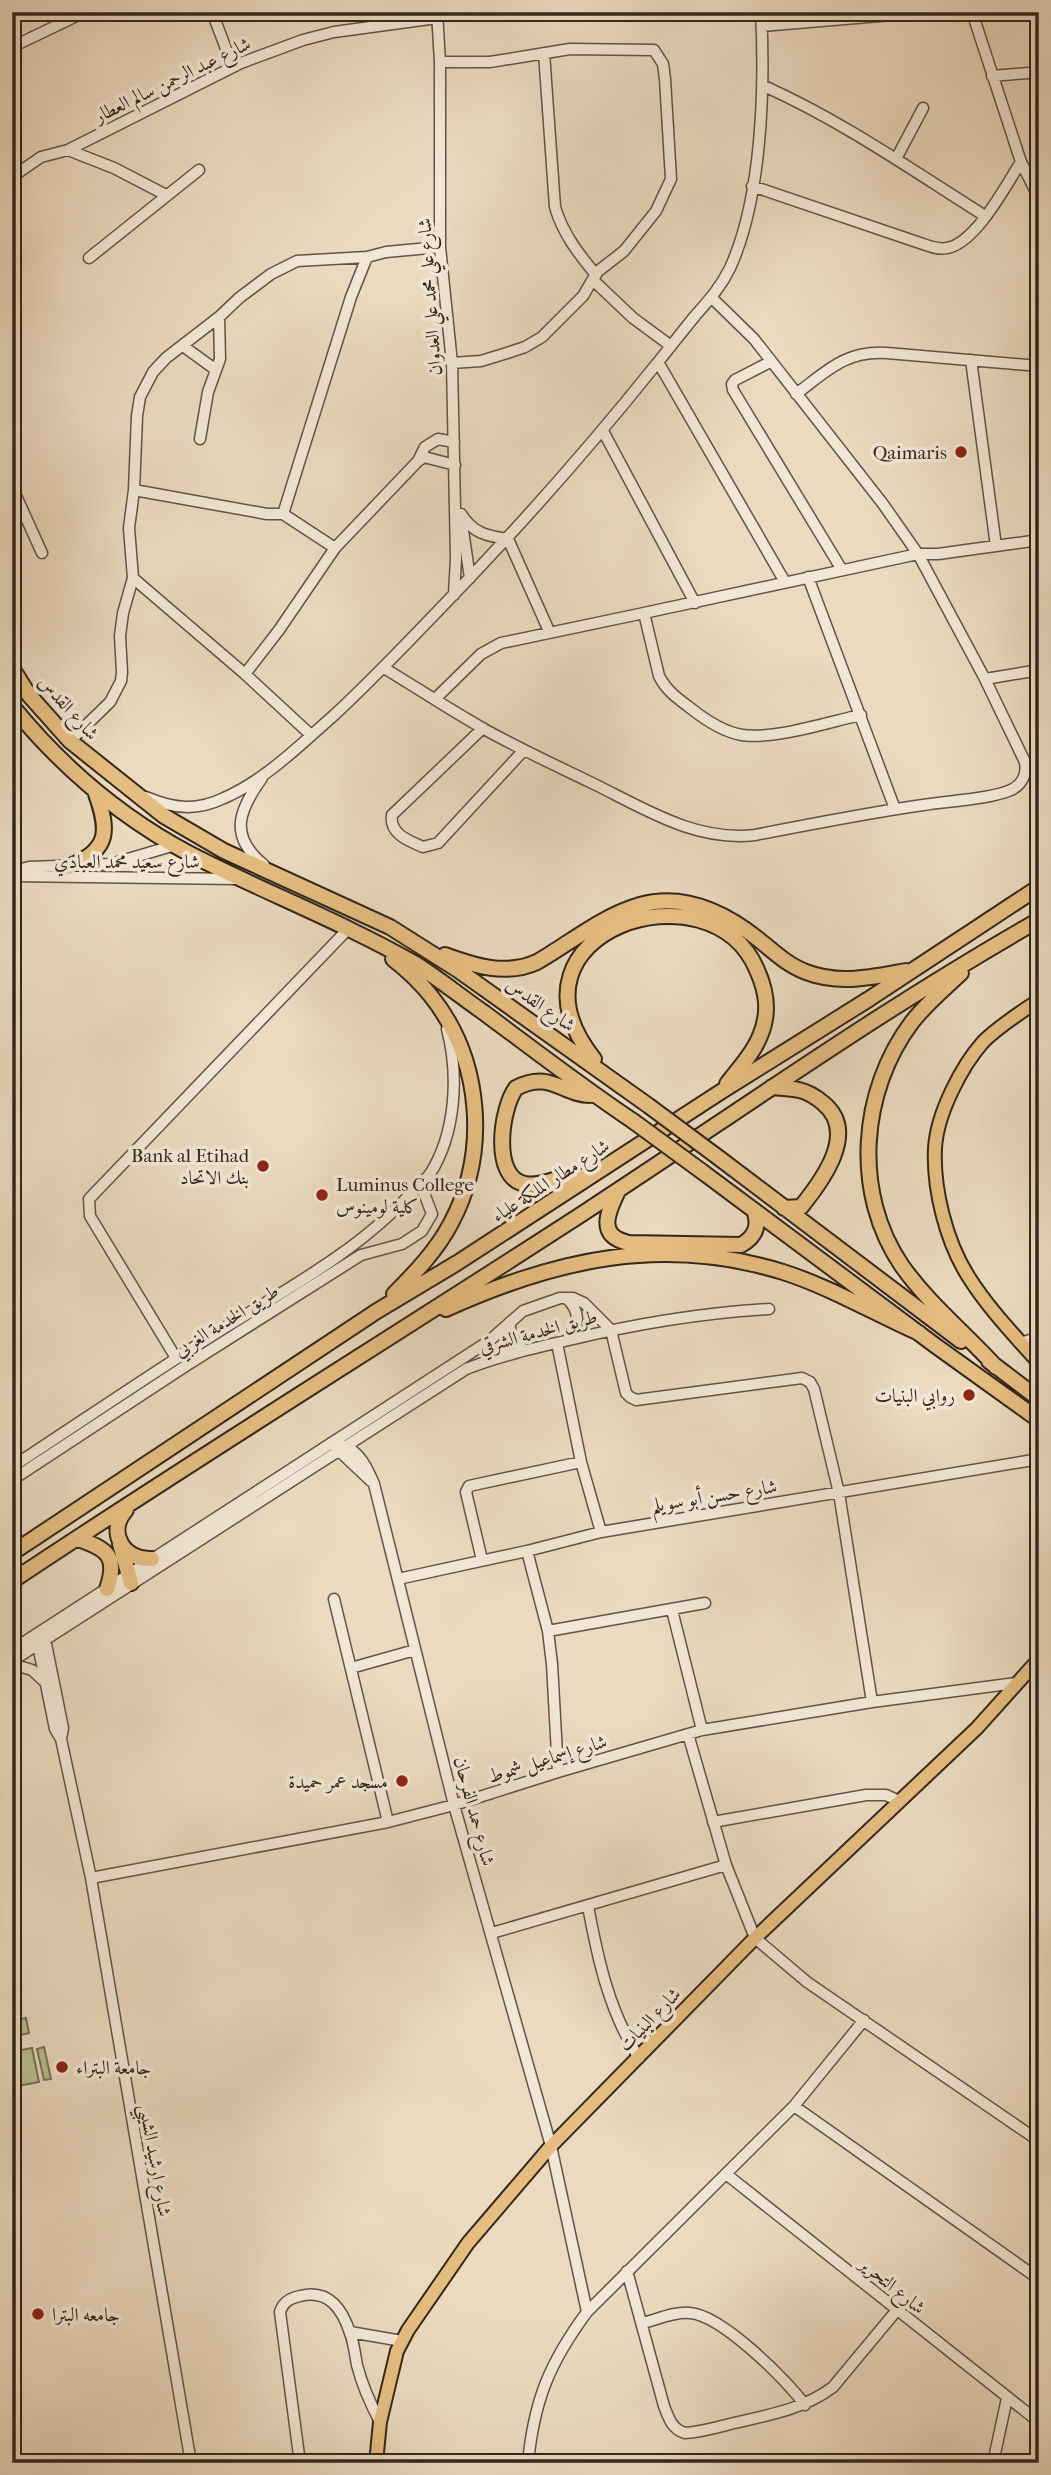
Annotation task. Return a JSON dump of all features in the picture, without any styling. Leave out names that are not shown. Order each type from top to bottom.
[{"type":"highway","name":"شارع القدس","points":[[14,672],[29,695],[69,741],[127,788],[188,831],[390,927],[422,946],[603,1072],[1039,1399]]},
{"type":"highway","name":"شارع القدس","points":[[12,706],[41,740],[94,790],[128,815],[175,845],[241,879],[349,928],[427,971],[1039,1420]]},
{"type":"highway","points":[[68,867],[92,856],[103,840],[105,820],[94,790]]},
{"type":"highway","points":[[175,845],[188,831]]},
{"type":"highway","name":"شارع مطار الملكة علياء","points":[[12,1553],[377,1311],[869,999],[1039,887]]},
{"type":"highway","points":[[422,946],[489,968],[500,970],[522,967],[537,962],[621,912],[642,905],[681,902],[702,906],[725,916],[790,964],[821,976],[858,980],[911,970]]},
{"type":"highway","points":[[603,1072],[582,1045],[568,1014],[567,989],[579,958],[597,939],[627,922],[651,916],[691,918],[724,931],[746,950],[755,964],[766,995],[767,1010],[761,1035],[722,1091]]},
{"type":"highway","points":[[12,1581],[390,1335],[618,1191],[772,1087],[983,952],[1039,920]]},
{"type":"highway","points":[[374,941],[421,984],[443,1013],[457,1040],[471,1082],[475,1129],[469,1179],[461,1204],[444,1234],[417,1270],[377,1311]]},
{"type":"highway","points":[[983,952],[929,1003],[912,1023],[882,1072],[871,1110],[868,1156],[875,1205],[884,1231],[902,1265],[933,1303],[996,1367]]},
{"type":"highway","points":[[592,1176],[563,1178],[538,1184],[521,1183],[509,1173],[502,1143],[505,1108],[516,1088],[529,1083],[544,1082],[584,1095],[593,1093]]},
{"type":"highway","points":[[772,1087],[800,1090],[812,1096],[827,1106],[837,1123],[834,1156],[822,1180],[801,1207],[784,1208]]},
{"type":"highway","points":[[618,1191],[607,1218],[608,1227],[612,1236],[629,1243],[741,1245],[749,1241],[757,1227],[754,1210]]},
{"type":"highway","points":[[390,1335],[510,1281],[560,1266],[635,1255],[668,1254],[728,1260],[782,1272],[838,1293],[877,1315],[919,1333]]},
{"type":"highway","points":[[129,1580],[117,1532],[119,1519],[130,1505]]},
{"type":"highway","points":[[78,1539],[98,1546],[109,1557],[112,1572],[107,1589]]},
{"type":"highway","points":[[120,1544],[134,1557],[152,1559]]},
{"type":"main road","points":[[1039,1000],[986,1040],[973,1055],[942,1115],[935,1147],[941,1206],[966,1274],[989,1307],[1039,1363]]},
{"type":"main road","name":"شارع البنيات","points":[[376,2463],[380,2421],[389,2379],[402,2341],[468,2243],[551,2146],[755,1938],[977,1728],[1039,1659]]},
{"type":"street","points":[[12,47],[65,15],[85,12]]},
{"type":"street","points":[[212,12],[233,67]]},
{"type":"street","points":[[127,788],[171,806],[196,807],[223,799],[265,774],[384,668],[508,539],[603,431],[712,298],[737,252],[752,186],[764,86],[761,12]]},
{"type":"street","points":[[762,26],[927,12]]},
{"type":"street","points":[[972,12],[1021,162],[1039,198]]},
{"type":"street","name":"شارع عبد الرحمن سالم العطار","points":[[12,177],[41,157],[68,149],[233,67],[314,36],[437,15]]},
{"type":"street","name":"شارع علي محمد علي العدوان","points":[[437,15],[440,62],[440,247],[452,363],[454,595]]},
{"type":"street","points":[[440,62],[491,62],[570,49],[654,50],[663,64],[671,179],[656,211],[640,232],[595,278],[583,296],[556,325],[525,347],[481,361],[452,363]]},
{"type":"street","points":[[544,53],[555,207],[563,230],[595,278],[634,318],[671,346]]},
{"type":"street","points":[[992,76],[1039,72]]},
{"type":"street","points":[[764,86],[808,106],[985,216]]},
{"type":"street","points":[[896,159],[923,108]]},
{"type":"street","points":[[68,149],[87,155],[166,195]]},
{"type":"street","points":[[752,186],[937,248],[951,247],[967,238],[1021,162]]},
{"type":"street","points":[[89,258],[199,170]]},
{"type":"street","points":[[69,741],[110,702],[117,691],[122,672],[120,636],[123,613],[133,578],[129,528],[140,397],[153,372],[166,358],[282,267],[297,261],[367,257],[387,252],[440,247]]},
{"type":"street","points":[[283,514],[351,296],[367,257]]},
{"type":"street","points":[[384,668],[524,750],[677,825],[709,834],[736,837],[755,835],[1004,792],[1016,787],[1026,771],[1025,762],[985,678],[918,554],[883,504],[740,323],[712,298]]},
{"type":"street","points":[[200,439],[208,391],[220,359],[219,317]]},
{"type":"street","points":[[183,346],[216,370]]},
{"type":"street","points":[[796,394],[835,364],[849,356],[863,353],[1039,366]]},
{"type":"street","points":[[971,360],[996,546]]},
{"type":"street","points":[[658,362],[785,582]]},
{"type":"street","points":[[770,362],[735,380],[732,384],[733,390],[842,570]]},
{"type":"street","points":[[603,431],[695,603]]},
{"type":"street","points":[[418,461],[425,447],[433,440],[454,442]]},
{"type":"street","points":[[245,674],[335,548],[418,461],[424,457],[454,465]]},
{"type":"street","points":[[12,487],[42,554]]},
{"type":"street","points":[[134,490],[267,514],[283,514],[335,548]]},
{"type":"street","name":"شارع علي محمد علي العدوان","points":[[455,496],[461,514],[470,578]]},
{"type":"street","points":[[461,514],[469,526],[483,535],[508,539]]},
{"type":"street","points":[[508,539],[549,631]]},
{"type":"street","points":[[435,699],[491,647],[549,631],[695,603],[918,554],[938,554],[1039,540]]},
{"type":"street","points":[[808,577],[895,809]]},
{"type":"street","points":[[133,578],[311,735]]},
{"type":"street","points":[[644,613],[663,684],[670,693],[705,719],[728,731],[749,736],[773,734],[861,715]]},
{"type":"street","points":[[985,678],[1039,670]]},
{"type":"street","points":[[483,728],[392,815],[391,824],[398,834],[423,847],[438,843],[524,750]]},
{"type":"street","points":[[265,774],[244,805],[241,825],[250,851],[278,876]]},
{"type":"street","name":"شارع سعيد محمد العبادي","points":[[12,873],[29,867],[111,864],[175,845]]},
{"type":"street","name":"شارع سعيد محمد العبادي","points":[[12,873],[241,879]]},
{"type":"street","points":[[176,1359],[90,1216],[89,1199],[349,928]]},
{"type":"street","name":"طريق الخدمة الغربي","points":[[12,1467],[290,1287],[371,1231],[429,1176],[446,1136],[451,1111],[452,1055],[443,1013]]},
{"type":"street","name":"طريق الخدمة الغربي","points":[[12,1480],[361,1255],[397,1247],[422,1231],[432,1214],[424,1193],[417,1186]]},
{"type":"street","points":[[290,1287],[298,1295]]},
{"type":"street","points":[[566,1298],[575,1309],[577,1323],[572,1336],[562,1342],[581,1462],[601,1532]]},
{"type":"street","name":"طريق الخدمة الشرقي","points":[[12,1650],[41,1637],[338,1446],[489,1341],[531,1307],[566,1298],[584,1303],[611,1330]]},
{"type":"street","points":[[769,1309],[726,1311],[611,1330],[626,1393],[636,1399],[802,1378],[810,1382],[814,1389],[839,1493],[872,1702]]},
{"type":"street","points":[[510,1322],[512,1339],[526,1350]]},
{"type":"street","name":"طريق الخدمة الشرقي","points":[[12,1663],[41,1637],[107,1589],[129,1580],[152,1559],[459,1373],[526,1350],[611,1330]]},
{"type":"street","points":[[1021,1343],[1039,1337]]},
{"type":"street","name":"شارع حمد الفرحان","points":[[338,1446],[374,1484],[454,1805],[551,2146],[587,2312]]},
{"type":"street","name":"شارع حسن أبو سويلم","points":[[398,1579],[601,1532],[1039,1459]]},
{"type":"street","points":[[482,1560],[466,1492],[469,1486],[581,1462]]},
{"type":"street","points":[[527,1551],[548,1631],[558,1772]]},
{"type":"street","points":[[334,1600],[388,1822]]},
{"type":"street","points":[[548,1631],[705,1603]]},
{"type":"street","points":[[672,1610],[702,1730]]},
{"type":"street","name":"شارع ارشيد الشيبي","points":[[41,1637],[45,1683],[55,1729],[61,1740],[91,1878],[191,2463]]},
{"type":"street","name":"شارع ارشيد الشيبي","points":[[41,1637],[63,1728],[61,1740]]},
{"type":"street","points":[[351,1668],[415,1650]]},
{"type":"street","points":[[12,1663],[32,1670],[45,1683]]},
{"type":"street","name":"شارع إسماعيل شموط","points":[[91,1878],[388,1822],[454,1805],[702,1730],[872,1702],[1016,1683]]},
{"type":"street","points":[[688,1734],[726,1865],[755,1938],[807,1982],[1039,2141]]},
{"type":"street","points":[[713,1822],[866,1795],[886,1794],[899,1801]]},
{"type":"street","points":[[492,1933],[726,1865]]},
{"type":"street","points":[[588,1906],[596,1952],[614,2011],[623,2033],[639,2058]]},
{"type":"street","points":[[528,2463],[534,2418],[545,2381],[564,2344],[587,2312],[794,2106],[863,2020]]},
{"type":"street","points":[[794,2106],[1039,2279]]},
{"type":"street","name":"شارع التحرير","points":[[726,2174],[1039,2422]]},
{"type":"street","points":[[626,2271],[664,2406],[678,2431],[696,2433],[804,2405],[833,2387],[897,2310]]},
{"type":"street","points":[[300,2463],[280,2312],[282,2306],[292,2298],[318,2293],[334,2304],[350,2332],[363,2385],[380,2421]]},
{"type":"street","points":[[642,2323],[687,2312],[705,2317],[773,2367],[804,2405]]},
{"type":"street","points":[[350,2332],[402,2341]]},
{"type":"street","points":[[993,2463],[1007,2398]]},
{"type":"green space","points":[[26,2018],[29,2033],[12,2037],[12,2021]]},
{"type":"green space","points":[[44,2047],[51,2079],[44,2080],[37,2049]]},
{"type":"green space","points":[[32,2048],[39,2082],[13,2087],[12,2052]]},
{"type":"place","name":"Qaimaris","points":[[961,452]]},
{"type":"place","name":"Bank al Etihad بنك الاتحاد","points":[[263,1166]]},
{"type":"place","name":"Luminus College كلية لومينوس","points":[[322,1195]]},
{"type":"place","name":"روابي البنيات","points":[[969,1395]]},
{"type":"place","name":"مسجد عمر حميدة","points":[[402,1781]]},
{"type":"place","name":"جامعة البتراء","points":[[62,2067]]},
{"type":"place","name":"جامعه البترا","points":[[38,2314]]}]
